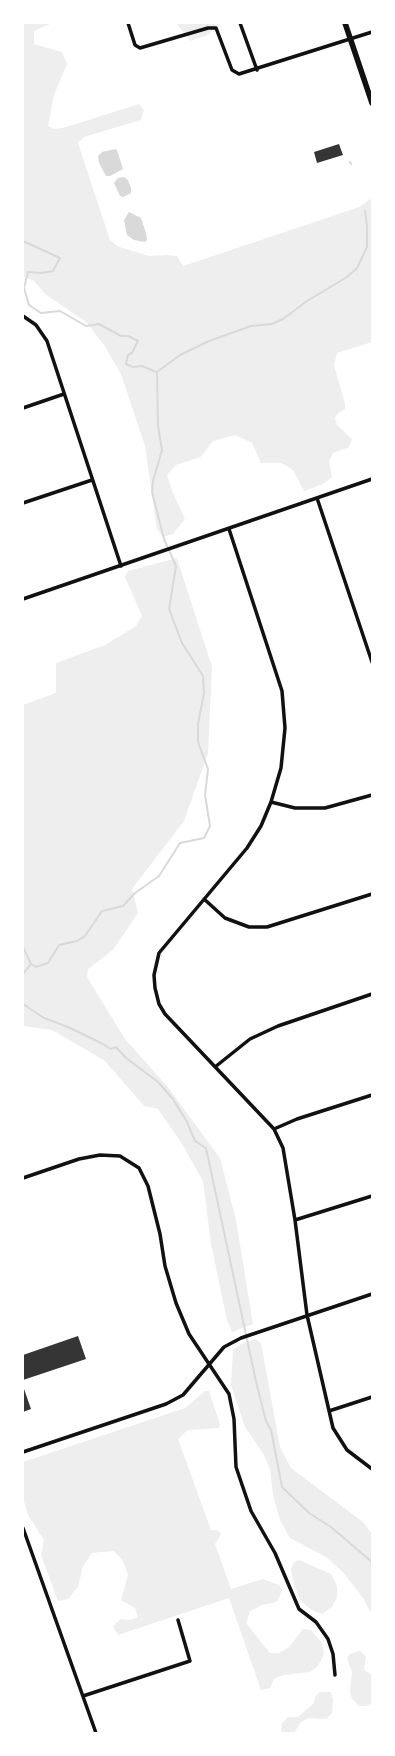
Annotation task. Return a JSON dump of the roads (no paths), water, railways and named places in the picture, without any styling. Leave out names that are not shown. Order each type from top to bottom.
[{"type":"main road","points":[[345,23],[372,103]]},
{"type":"street","points":[[128,23],[135,45],[140,48],[208,28],[216,28],[232,70],[239,74],[257,70],[372,32]]},
{"type":"street","points":[[240,23],[257,70]]},
{"type":"street","points":[[23,316],[36,325],[47,341],[121,566]]},
{"type":"street","points":[[23,408],[64,394]]},
{"type":"street","points":[[23,599],[372,479]]},
{"type":"street","points":[[23,503],[92,480]]},
{"type":"street","points":[[317,498],[372,662]]},
{"type":"street","points":[[229,529],[282,691],[285,711],[283,748],[279,773],[271,802],[261,826],[247,848],[160,953],[154,982],[156,996],[165,1014],[274,1129],[283,1148],[295,1220],[307,1315],[333,1428],[347,1450],[372,1468]]},
{"type":"street","points":[[271,802],[295,808],[325,808],[372,795]]},
{"type":"street","points":[[204,899],[225,918],[249,927],[266,927],[372,894]]},
{"type":"street","points":[[215,1067],[250,1039],[278,1026],[372,994]]},
{"type":"street","points":[[274,1129],[297,1119],[372,1095]]},
{"type":"street","points":[[23,1178],[79,1159],[100,1155],[120,1156],[139,1168],[149,1193],[160,1234],[165,1266],[176,1303],[189,1334],[210,1363],[229,1394],[234,1419],[236,1467],[250,1511],[275,1553],[299,1609],[316,1622],[328,1639],[333,1654],[335,1674]]},
{"type":"street","points":[[295,1220],[372,1196]]},
{"type":"street","points":[[23,1452],[166,1404],[184,1395],[224,1347],[240,1338],[372,1294]]},
{"type":"street","points":[[329,1411],[372,1397]]},
{"type":"street","points":[[23,1528],[96,1733]]},
{"type":"street","points":[[83,1696],[190,1661],[178,1620]]},
{"type":"waterway","points":[[157,372],[180,355],[209,341],[251,326],[272,324],[283,319],[307,301],[347,277],[357,268],[367,247],[365,211]]},
{"type":"waterway","points":[[23,241],[60,258],[53,271],[41,273],[28,272],[24,288],[29,305],[41,313],[60,311],[86,326],[99,324],[121,336],[128,336],[138,341],[132,353],[128,355],[126,364],[133,367],[142,366],[156,372]]},
{"type":"waterway","points":[[31,964],[36,967],[48,963],[59,945],[77,941],[85,936],[102,911],[123,906],[135,893],[159,876],[180,843],[204,838],[210,826],[205,795],[208,769],[198,742],[198,724],[204,693],[203,676],[182,643],[169,609],[176,566],[164,539],[152,492],[153,481],[162,450],[158,426],[157,372]]},
{"type":"waterway","points":[[23,947],[31,964]]},
{"type":"waterway","points":[[23,974],[31,964]]},
{"type":"waterway","points":[[23,1004],[44,1018],[68,1027],[111,1049],[116,1047],[126,1058],[158,1082],[173,1099],[187,1122],[195,1141],[206,1148],[257,1386],[266,1421],[271,1430],[282,1487],[309,1513],[331,1527],[372,1562]]}]
